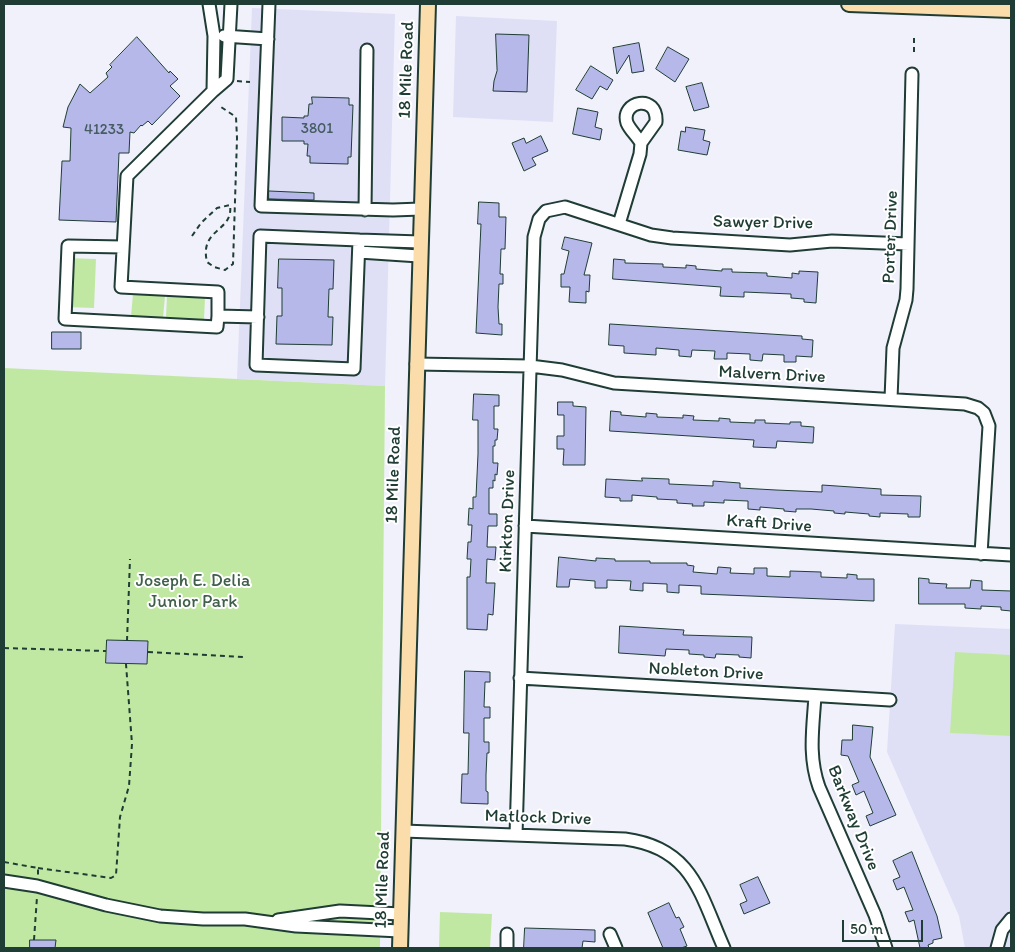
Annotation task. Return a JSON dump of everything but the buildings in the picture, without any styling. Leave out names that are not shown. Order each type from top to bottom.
[{"type":"main road","name":"18 Mile Road","points":[[400,948],[419,256],[428,4]]},
{"type":"main road","points":[[850,4],[951,6],[1011,10]]},
{"type":"street","points":[[209,4],[214,36],[213,91]]},
{"type":"street","points":[[123,247],[68,246],[65,319],[217,327],[218,292],[121,287],[127,176],[227,79],[231,4]]},
{"type":"street","points":[[269,4],[261,206],[365,210],[421,209]]},
{"type":"street","points":[[214,36],[268,39]]},
{"type":"street","points":[[365,210],[368,50]]},
{"type":"street","name":"Porter Drive","points":[[891,400],[893,348],[906,300],[912,74]]},
{"type":"street","points":[[619,224],[640,154],[640,143]]},
{"type":"street","name":"Sawyer Drive","points":[[546,211],[565,207],[651,234],[672,238],[790,245],[832,241],[908,244]]},
{"type":"street","name":"Kirkton Drive","points":[[516,835],[534,237],[539,219],[546,211]]},
{"type":"street","points":[[359,246],[354,369],[256,365],[260,236],[359,246],[419,256]]},
{"type":"street","points":[[359,246],[420,242]]},
{"type":"street","points":[[218,316],[258,317]]},
{"type":"street","name":"Malvern Drive","points":[[416,364],[530,366],[562,370],[614,383],[966,404],[978,408],[984,413],[989,426],[981,554]]},
{"type":"street","name":"Kraft Drive","points":[[525,526],[1011,555]]},
{"type":"street","name":"Nobleton Drive","points":[[520,678],[890,700]]},
{"type":"street","name":"Barkway Drive","points":[[814,696],[811,748],[813,771],[875,915],[886,948]]},
{"type":"street","name":"Matlock Drive","points":[[403,831],[625,839],[645,842],[669,853],[684,866],[694,881],[724,948]]},
{"type":"street","points":[[4,881],[37,886],[106,906],[160,916],[202,919],[245,919],[296,926],[400,931]]},
{"type":"street","points":[[272,922],[340,911],[400,914]]},
{"type":"street","points":[[997,948],[1002,930],[1011,919]]},
{"type":"street","points":[[507,934],[507,948]]},
{"type":"street","points":[[610,934],[616,948]]},
{"type":"path","points":[[914,34],[914,52]]},
{"type":"path","points":[[232,81],[250,82]]},
{"type":"path","points":[[192,236],[201,223],[217,208],[230,205],[231,212],[206,243],[204,252],[207,262],[214,268],[225,270],[233,264],[238,138],[236,117],[221,107]]},
{"type":"path","points":[[127,640],[130,559]]},
{"type":"path","points":[[4,648],[106,651]]},
{"type":"path","points":[[148,652],[244,657]]},
{"type":"path","points":[[4,862],[111,878],[116,875],[120,817],[129,786],[132,744],[126,664]]},
{"type":"path","points":[[34,940],[38,868]]},
{"type":"shaded area","points":[[252,8],[395,14],[385,386],[237,379]]},
{"type":"shaded area","points":[[456,16],[557,21],[553,122],[453,117]]},
{"type":"shaded area","points":[[895,624],[1011,629],[1011,948],[965,948],[959,916],[887,752]]},
{"type":"green space","points":[[67,258],[96,259],[94,308],[65,307]]},
{"type":"green space","points":[[133,294],[165,296],[163,318],[131,316]]},
{"type":"green space","points":[[167,295],[205,297],[204,320],[166,318]]},
{"type":"green space","name":"Joseph E. Delia Junior Park","points":[[4,368],[385,386],[380,948],[4,948]]},
{"type":"green space","points":[[955,652],[1011,655],[1011,736],[950,733]]},
{"type":"green space","points":[[440,912],[492,914],[490,948],[439,948]]}]
